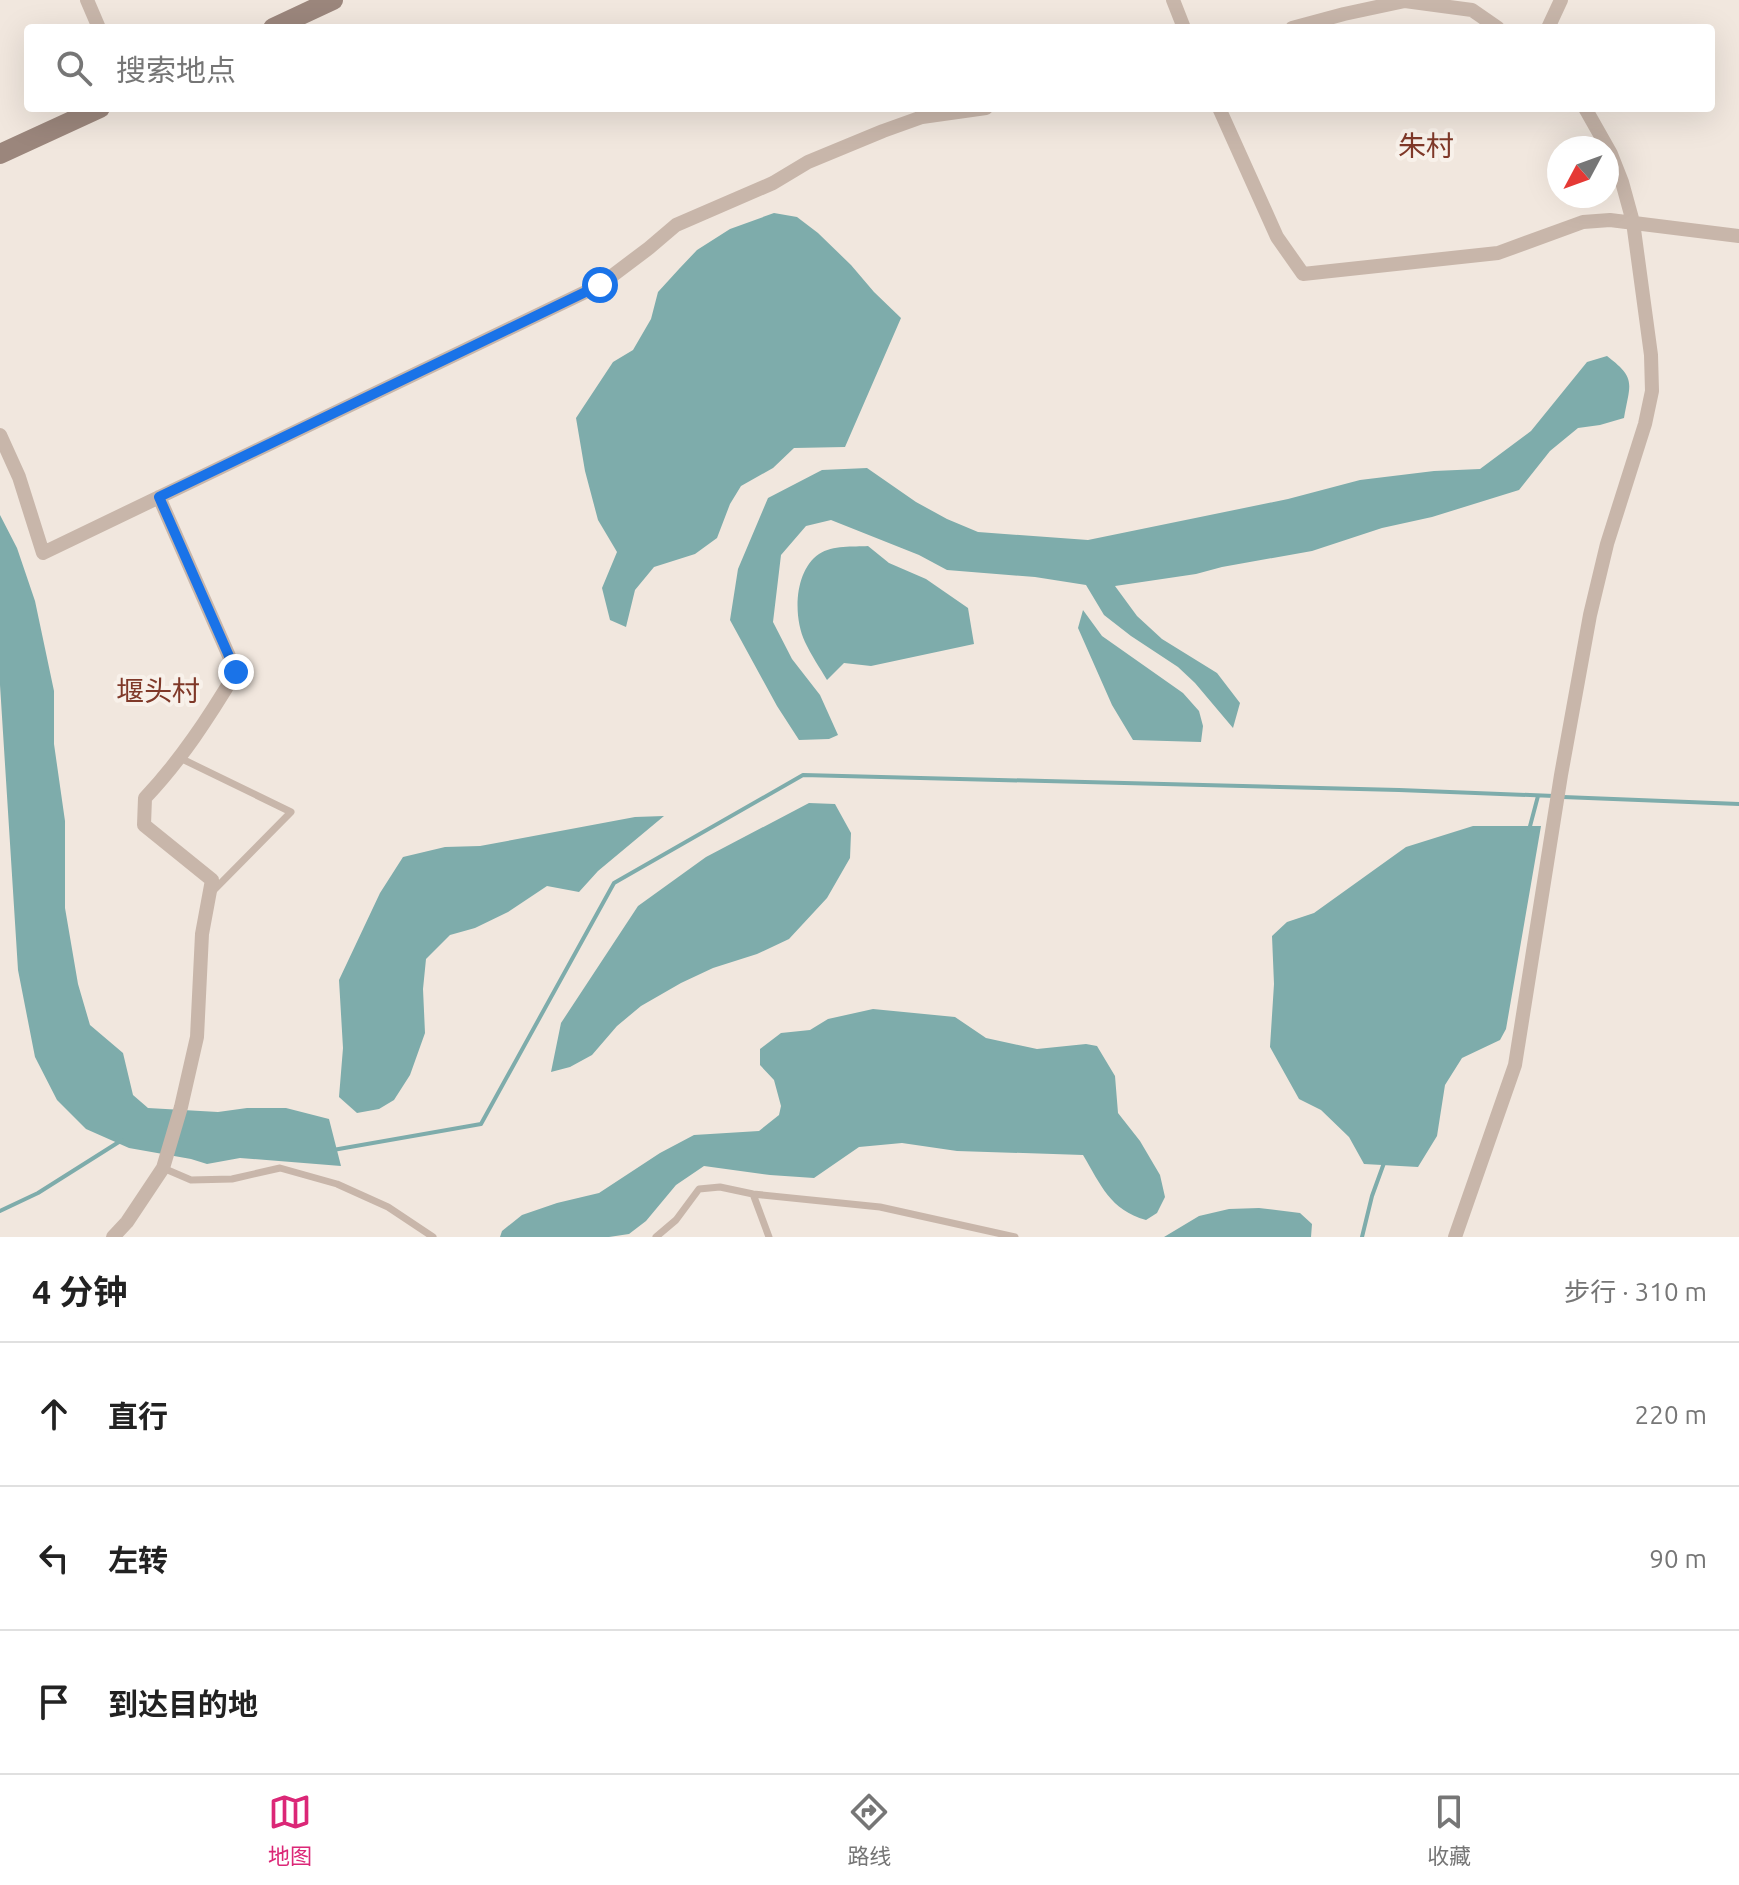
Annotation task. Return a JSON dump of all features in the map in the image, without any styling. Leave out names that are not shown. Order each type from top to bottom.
[{"type":"street","points":[[87,0],[97,24]]},
{"type":"street","points":[[282,24],[333,0]]},
{"type":"street","points":[[1173,0],[1182,24]]},
{"type":"street","points":[[1550,24],[1561,0]]},
{"type":"street","points":[[1307,24],[1405,1],[1472,10],[1492,24]]},
{"type":"street","points":[[0,154],[91,112]]},
{"type":"street","points":[[0,435],[19,477],[43,553],[600,285],[676,225],[773,183],[808,162],[883,131],[922,117],[958,112]]},
{"type":"street","points":[[1221,112],[1277,237],[1303,274],[1485,256],[1583,222],[1633,222],[1739,236]]},
{"type":"street","points":[[1455,1237],[1515,1065],[1590,615],[1607,544],[1645,424],[1652,391],[1651,355],[1633,222],[1611,154],[1587,112]]},
{"type":"street","points":[[113,1237],[127,1222],[163,1168],[181,1107],[197,1037],[202,934],[211,894],[212,880],[144,825],[145,798],[180,758],[236,672],[159,497]]},
{"type":"lane","points":[[180,758],[291,812],[211,894]]},
{"type":"lane","points":[[163,1168],[191,1180],[232,1179],[280,1168],[337,1184],[388,1207],[433,1237]]},
{"type":"lane","points":[[656,1237],[676,1220],[699,1189],[720,1187],[753,1194],[880,1207],[1015,1237]]},
{"type":"lane","points":[[753,1194],[769,1237]]},
{"type":"water","points":[[774,213],[797,217],[818,233],[901,318],[845,447],[794,448],[773,468],[741,486],[730,504],[717,538],[695,554],[654,567],[635,590],[626,627],[610,620],[602,588],[617,552],[598,520],[576,418],[613,362],[633,350],[651,319],[658,292],[697,250],[730,229]]},
{"type":"water","points":[[1607,356],[1623,370],[1629,382],[1624,418],[1578,428],[1550,451],[1519,490],[1312,551],[1115,586],[1137,616],[1162,639],[1217,673],[1240,703],[1233,728],[1178,667],[1104,615],[1086,585],[1035,577],[947,570],[919,555],[831,520],[806,526],[781,555],[773,622],[792,659],[820,695],[838,735],[829,739],[799,740],[730,620],[738,569],[768,498],[822,470],[867,468],[916,502],[978,532],[1088,540],[1288,499],[1360,480],[1480,469],[1531,431],[1587,362]]},
{"type":"water","points":[[0,515],[17,548],[35,601],[54,691],[54,744],[65,821],[65,908],[78,984],[90,1025],[123,1053],[133,1095],[148,1108],[218,1112],[286,1108],[329,1119],[341,1166],[240,1158],[207,1164],[129,1148],[86,1129],[57,1100],[35,1057],[18,970],[0,685]]},
{"type":"water","points":[[868,546],[889,563],[926,579],[968,608],[974,644],[871,666],[844,663],[827,680],[801,632],[798,608],[800,583],[819,554],[837,548]]},
{"type":"water","points":[[1083,610],[1102,636],[1183,693],[1199,711],[1203,726],[1201,742],[1133,740],[1112,705],[1078,628]]},
{"type":"water","points":[[809,803],[835,804],[851,833],[850,858],[827,898],[789,939],[681,983],[641,1006],[617,1026],[592,1055],[570,1067],[551,1072],[561,1023],[638,906],[706,857]]},
{"type":"water","points":[[664,816],[598,871],[579,892],[547,886],[508,912],[475,928],[450,935],[426,959],[423,989],[425,1033],[410,1075],[394,1100],[379,1109],[357,1113],[339,1097],[343,1048],[339,980],[380,893],[403,857],[445,847],[480,846],[635,817]]},
{"type":"water","points":[[1473,826],[1541,826],[1506,1029],[1500,1040],[1462,1058],[1445,1085],[1437,1136],[1418,1167],[1364,1164],[1349,1137],[1321,1110],[1299,1099],[1270,1047],[1274,984],[1272,936],[1287,922],[1314,913],[1406,847]]},
{"type":"water","points":[[873,1009],[955,1017],[986,1038],[1037,1049],[1086,1044],[1097,1046],[1115,1076],[1118,1113],[1140,1141],[1160,1175],[1165,1197],[1157,1213],[1146,1220],[1115,1203],[1083,1155],[957,1151],[902,1143],[859,1147],[814,1178],[704,1166],[676,1185],[646,1221],[629,1234],[609,1237],[500,1237],[502,1231],[522,1215],[599,1193],[694,1135],[759,1131],[779,1115],[781,1106],[774,1080],[760,1065],[760,1049],[781,1033],[810,1030],[828,1019]]},
{"type":"water","points":[[1259,1208],[1300,1213],[1312,1224],[1311,1237],[1164,1237],[1199,1216],[1229,1209]]},
{"type":"waterway","points":[[333,1150],[481,1124],[614,883],[803,775],[1554,796]]},
{"type":"waterway","points":[[1529,830],[1538,796]]},
{"type":"waterway","points":[[1563,797],[1739,804]]},
{"type":"waterway","points":[[0,1211],[38,1193],[122,1140]]},
{"type":"waterway","points":[[1362,1237],[1384,1163]]},
{"type":"district","name":"朱村","points":[[1426,146]]},
{"type":"district","name":"堰头村","points":[[158,691]]},
{"type":"route","points":[[236,672],[159,497],[600,285]]}]
